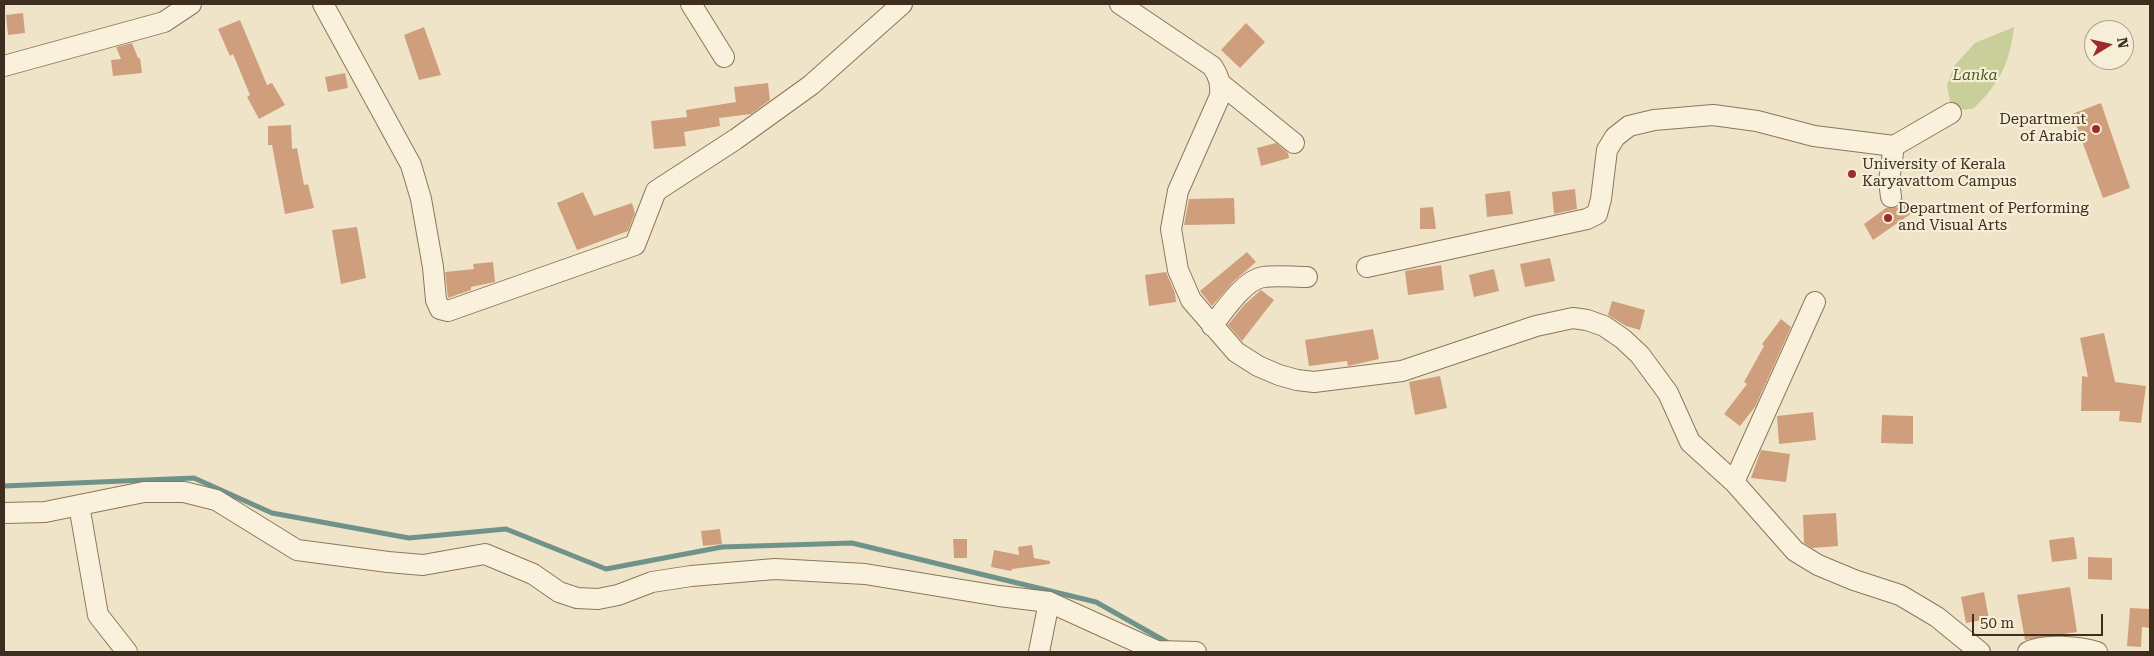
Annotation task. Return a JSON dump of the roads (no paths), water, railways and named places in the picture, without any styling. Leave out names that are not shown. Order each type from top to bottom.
[{"type":"street","points":[[4,66],[164,22],[191,4]]},
{"type":"street","points":[[323,4],[411,164],[421,199],[433,267],[436,300],[440,309],[448,311],[636,244],[656,191],[736,139],[811,85],[902,4]]},
{"type":"street","points":[[691,4],[724,58]]},
{"type":"street","points":[[1120,4],[1212,66],[1221,84],[1220,96],[1178,191],[1172,229],[1178,270],[1191,300],[1236,352],[1258,366],[1297,380],[1314,382],[1402,371],[1536,326],[1573,318],[1587,320],[1604,326],[1623,339],[1640,355],[1668,393],[1690,442],[1734,482],[1795,551],[1818,565],[1854,580],[1900,595],[1937,617],[1980,652]]},
{"type":"street","points":[[1221,84],[1294,143]]},
{"type":"street","points":[[1367,267],[1587,219],[1597,214],[1608,150],[1615,137],[1629,126],[1654,120],[1713,115],[1757,121],[1814,136],[1894,146],[1951,113]]},
{"type":"street","points":[[1891,197],[1889,181],[1894,146]]},
{"type":"street","points":[[1212,326],[1253,280],[1273,276],[1307,277]]},
{"type":"street","points":[[1734,482],[1815,302]]},
{"type":"street","points":[[4,513],[45,512],[144,492],[184,492],[216,500],[298,550],[423,565],[485,554],[533,574],[559,592],[577,598],[598,599],[618,595],[652,582],[691,576],[775,569],[865,574],[999,596],[1049,602],[1157,652],[1196,652]]},
{"type":"street","points":[[78,506],[98,614],[127,652]]},
{"type":"street","points":[[1039,652],[1049,602]]},
{"type":"street","points":[[2028,652],[2038,648],[2085,648],[2097,652]]},
{"type":"waterway","points":[[4,486],[194,478],[272,513],[409,538],[506,529],[606,569],[722,547],[852,543],[1096,602],[1172,645]]},
{"type":"place","name":"Department of Arabic","points":[[2096,129]]},
{"type":"place","name":"University of Kerala Karyavattom Campus","points":[[1852,174]]},
{"type":"place","name":"Department of Performing and Visual Arts","points":[[1888,218]]},
{"type":"park label","name":"Lanka","points":[[1975,76]]}]
